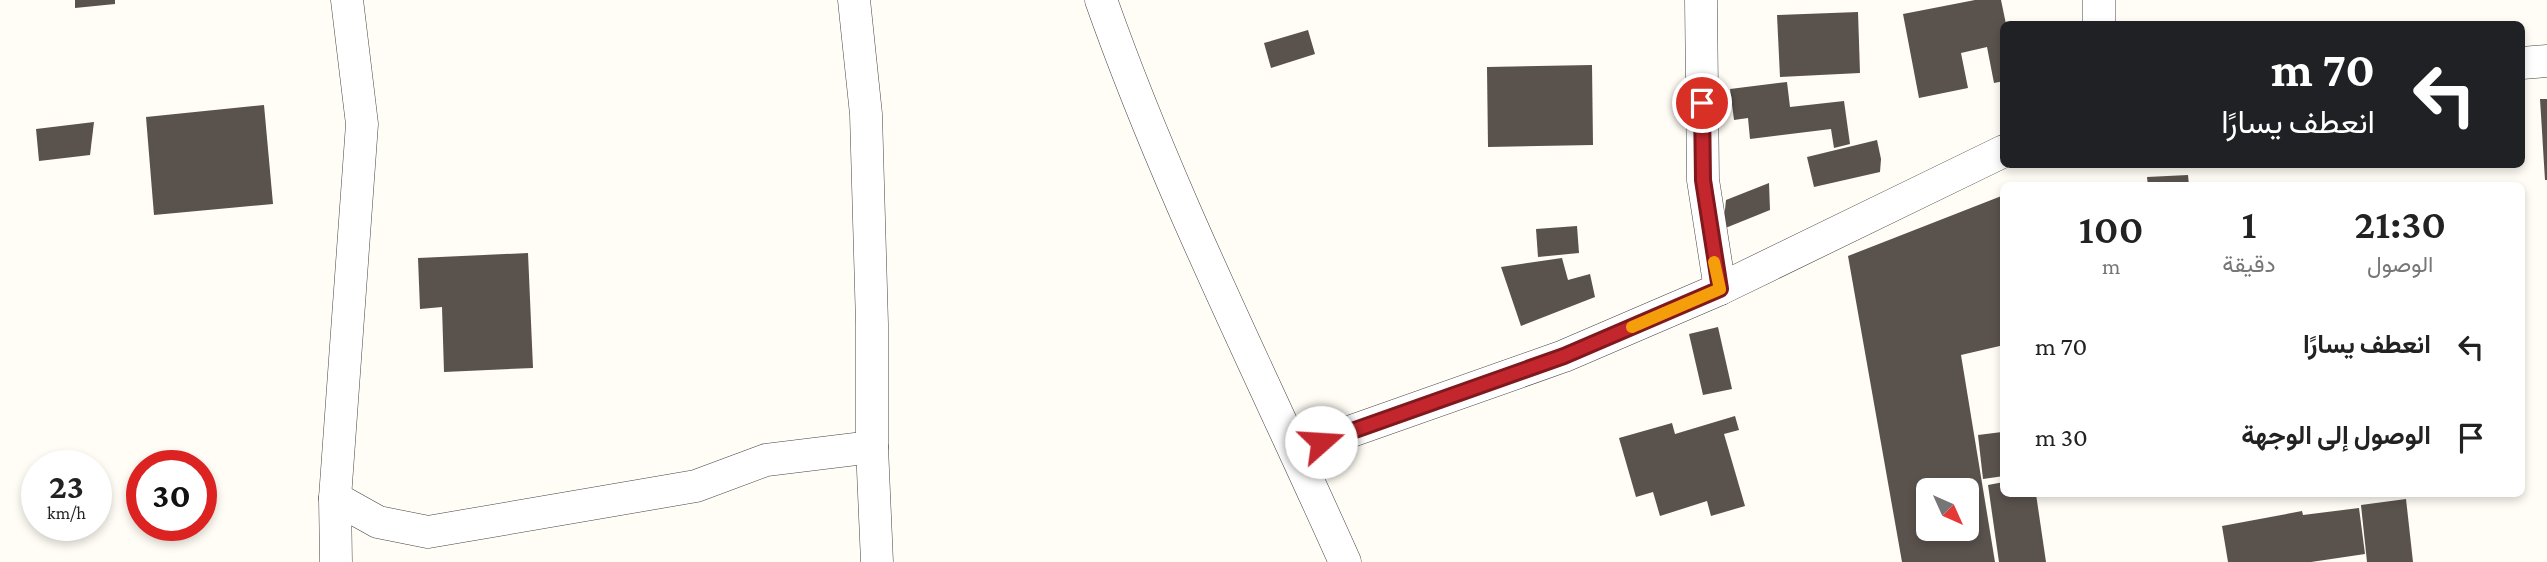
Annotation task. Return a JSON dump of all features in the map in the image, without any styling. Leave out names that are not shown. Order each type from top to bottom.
[{"type":"street","points":[[337,562],[335,498],[362,124],[347,0]]},
{"type":"street","points":[[854,0],[866,114],[872,324],[872,447],[877,562]]},
{"type":"street","points":[[1101,0],[1125,69],[1222,296],[1296,451],[1345,562]]},
{"type":"street","points":[[1701,0],[1703,180],[1720,289]]},
{"type":"street","points":[[2099,0],[2099,21]]},
{"type":"street","points":[[2525,63],[2547,61]]},
{"type":"street","points":[[1296,451],[1564,356],[1720,289],[2000,152]]},
{"type":"street","points":[[335,498],[378,522],[428,532],[696,486],[766,460],[872,447]]},
{"type":"building","points":[[75,0],[115,0],[115,4],[75,8]]},
{"type":"building","points":[[1975,0],[2001,0],[2005,21],[2000,21],[2000,82],[1994,83],[1987,47],[1961,53],[1968,88],[1919,98],[1903,14]]},
{"type":"building","points":[[1858,12],[1860,73],[1780,77],[1777,15]]},
{"type":"building","points":[[1308,30],[1315,54],[1271,68],[1264,43]]},
{"type":"building","points":[[1592,65],[1593,145],[1488,147],[1487,67]]},
{"type":"building","points":[[1787,82],[1790,107],[1844,101],[1850,144],[1834,148],[1831,129],[1750,139],[1748,118],[1734,120],[1730,89]]},
{"type":"building","points":[[2540,99],[2547,99],[2547,180],[2545,180]]},
{"type":"building","points":[[264,105],[273,204],[154,215],[146,117]]},
{"type":"building","points":[[94,122],[90,155],[39,161],[36,129]]},
{"type":"building","points":[[1877,140],[1881,159],[1880,172],[1814,187],[1807,157]]},
{"type":"building","points":[[2188,175],[2189,182],[2148,182],[2147,177]]},
{"type":"building","points":[[1769,183],[1770,210],[1723,229],[1726,200]]},
{"type":"building","points":[[2000,197],[2000,346],[1961,355],[1995,562],[1902,562],[1848,256]]},
{"type":"building","points":[[1577,226],[1579,253],[1538,257],[1536,229]]},
{"type":"building","points":[[528,253],[533,368],[444,372],[442,307],[420,309],[418,258]]},
{"type":"building","points":[[1562,258],[1568,280],[1590,274],[1595,297],[1521,326],[1501,267]]},
{"type":"building","points":[[1718,327],[1732,389],[1703,395],[1689,334]]},
{"type":"building","points":[[1735,416],[1739,430],[1724,434],[1745,506],[1711,516],[1707,501],[1660,516],[1653,492],[1636,497],[1619,438],[1672,423],[1675,434]]},
{"type":"building","points":[[2000,432],[2000,477],[1983,479],[1978,435]]},
{"type":"building","points":[[2000,483],[2000,497],[2036,497],[2046,562],[1999,562],[1988,485]]},
{"type":"building","points":[[2406,499],[2413,562],[2367,562],[2361,505]]},
{"type":"building","points":[[2359,508],[2365,554],[2311,562],[2228,562],[2222,526],[2302,511],[2303,515]]},
{"type":"slow traffic","points":[[1632,327],[1720,289],[1714,262]]},
{"type":"route","points":[[1321,442],[1564,356],[1720,289],[1703,180],[1702,103]]}]
